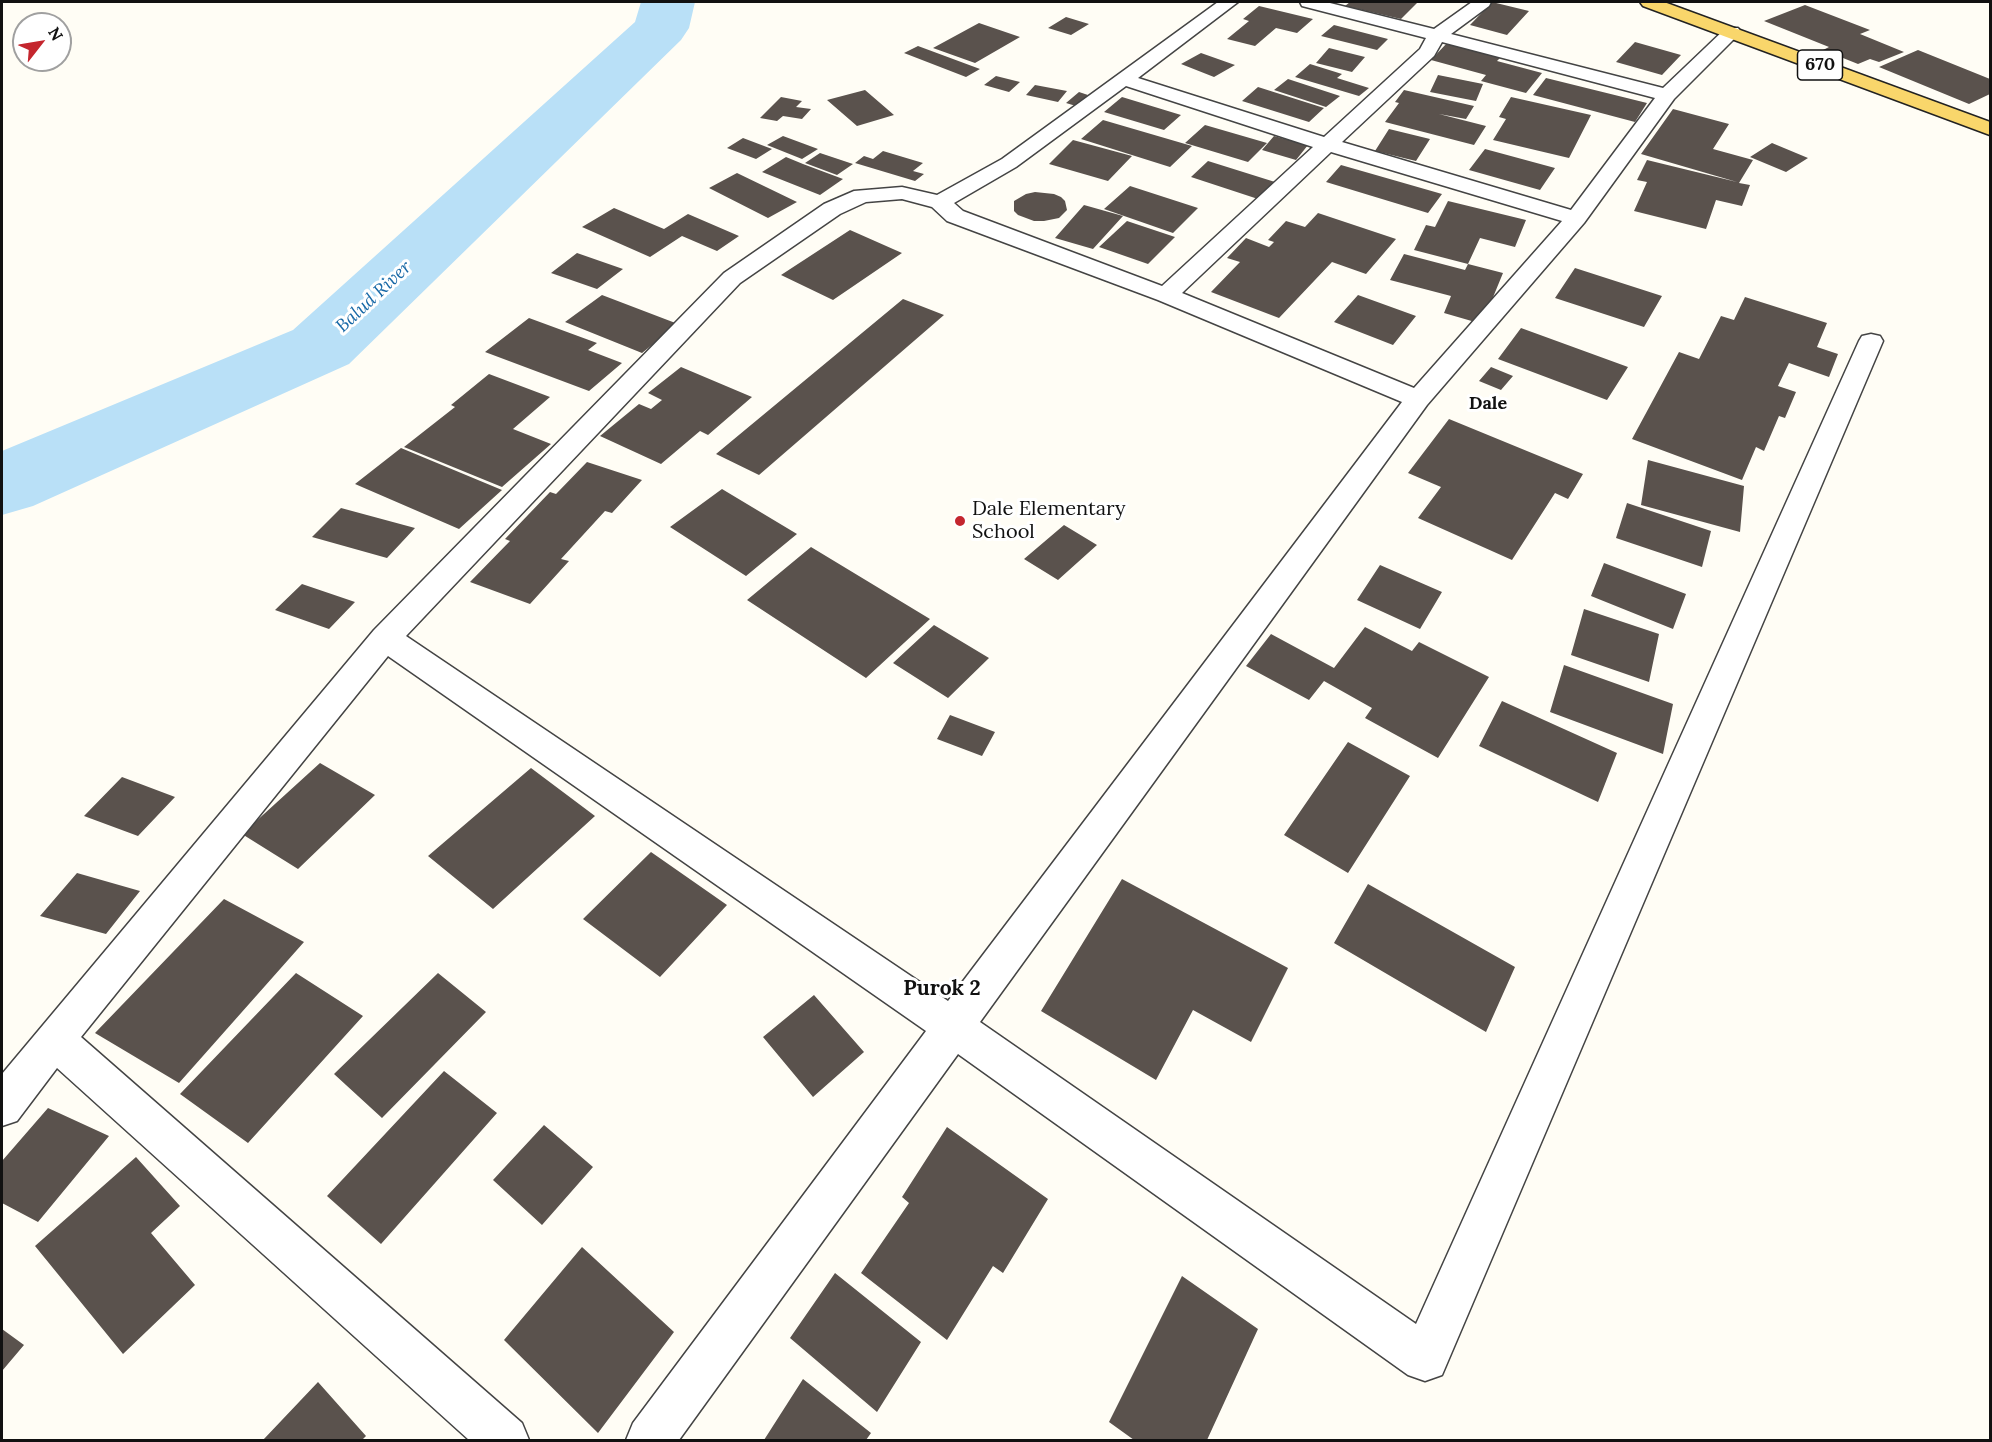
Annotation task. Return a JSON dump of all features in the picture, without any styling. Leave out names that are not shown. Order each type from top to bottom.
[{"type":"main road","name":"670","points":[[1649,2],[1990,129]]},
{"type":"street","points":[[940,202],[1009,163],[1229,2]]},
{"type":"street","points":[[1308,2],[1436,36],[1560,65],[1667,95]]},
{"type":"street","points":[[1166,295],[1427,52],[1436,36],[1483,2]]},
{"type":"street","points":[[650,1440],[1418,399],[1576,218],[1667,95],[1732,32]]},
{"type":"street","points":[[1122,79],[1329,145],[1576,218]]},
{"type":"street","points":[[2,1106],[54,1039],[385,638],[732,278],[832,209],[861,196],[902,193],[940,202],[955,216],[1166,295],[1418,399]]},
{"type":"street","points":[[385,638],[953,1027],[1425,1358],[1871,341]]},
{"type":"street","points":[[54,1039],[505,1440]]},
{"type":"building","points":[[1350,2],[1418,2],[1401,19],[1345,6]]},
{"type":"building","points":[[1492,2],[1529,11],[1507,35],[1470,25]]},
{"type":"building","points":[[1805,5],[1870,30],[1860,34],[1904,52],[1879,62],[1870,59],[1858,64],[1823,50],[1829,47],[1764,21]]},
{"type":"building","points":[[1259,6],[1313,19],[1297,33],[1276,28],[1255,46],[1227,39],[1249,21],[1243,19]]},
{"type":"building","points":[[1066,17],[1089,24],[1071,35],[1048,28]]},
{"type":"building","points":[[979,23],[1020,37],[975,63],[933,48]]},
{"type":"building","points":[[1334,25],[1388,39],[1377,50],[1321,36]]},
{"type":"building","points":[[1635,42],[1681,55],[1662,75],[1616,62]]},
{"type":"building","points":[[1447,43],[1501,57],[1497,61],[1542,73],[1526,93],[1481,81],[1486,75],[1431,60]]},
{"type":"building","points":[[918,46],[980,69],[966,77],[904,53]]},
{"type":"building","points":[[1329,48],[1365,57],[1352,72],[1316,63]]},
{"type":"building","points":[[1918,50],[1990,79],[1990,94],[1969,104],[1879,67]]},
{"type":"building","points":[[1201,53],[1235,65],[1214,77],[1181,64]]},
{"type":"building","points":[[1310,64],[1342,74],[1337,78],[1369,88],[1359,96],[1295,77]]},
{"type":"building","points":[[1438,75],[1483,84],[1476,101],[1430,92]]},
{"type":"building","points":[[996,76],[1020,82],[1009,92],[984,85]]},
{"type":"building","points":[[1546,78],[1647,103],[1635,122],[1533,95]]},
{"type":"building","points":[[1288,79],[1340,96],[1326,107],[1274,90]]},
{"type":"building","points":[[1035,85],[1067,91],[1058,102],[1026,95]]},
{"type":"building","points":[[1258,87],[1324,108],[1309,122],[1242,101]]},
{"type":"building","points":[[865,90],[894,115],[857,126],[827,100]]},
{"type":"building","points":[[1404,90],[1474,106],[1466,119],[1439,114],[1486,126],[1474,145],[1385,122],[1399,103],[1395,102]]},
{"type":"building","points":[[1079,92],[1088,95],[1076,106],[1066,103]]},
{"type":"building","points":[[781,97],[802,101],[796,107],[811,109],[802,119],[783,116],[777,121],[760,118]]},
{"type":"building","points":[[1122,97],[1181,115],[1164,130],[1104,112]]},
{"type":"building","points":[[1511,97],[1591,115],[1569,158],[1493,140],[1506,119],[1499,117]]},
{"type":"building","points":[[1673,109],[1729,124],[1713,149],[1753,160],[1739,183],[1750,185],[1742,206],[1716,200],[1706,229],[1634,211],[1647,182],[1637,180],[1647,160],[1737,182],[1641,154]]},
{"type":"building","points":[[1103,120],[1192,146],[1170,167],[1081,139]]},
{"type":"building","points":[[1205,125],[1267,143],[1248,162],[1185,143]]},
{"type":"building","points":[[1389,129],[1430,139],[1416,161],[1375,151]]},
{"type":"building","points":[[783,136],[818,149],[802,159],[767,145]]},
{"type":"building","points":[[1274,136],[1308,145],[1296,160],[1262,150]]},
{"type":"building","points":[[743,138],[772,149],[756,159],[727,148]]},
{"type":"building","points":[[1073,140],[1132,156],[1108,181],[1049,164]]},
{"type":"building","points":[[1772,143],[1808,158],[1786,172],[1750,157]]},
{"type":"building","points":[[1485,149],[1555,168],[1540,190],[1469,170]]},
{"type":"building","points":[[883,151],[923,163],[913,171],[924,174],[915,181],[855,163],[864,156],[873,159]]},
{"type":"building","points":[[820,153],[853,164],[837,175],[805,163]]},
{"type":"building","points":[[786,157],[843,179],[820,195],[762,172]]},
{"type":"building","points":[[1208,161],[1275,182],[1258,199],[1191,177]]},
{"type":"building","points":[[1341,165],[1442,194],[1428,213],[1326,182]]},
{"type":"building","points":[[737,173],[797,202],[768,218],[709,188]]},
{"type":"building","points":[[1130,186],[1198,208],[1173,233],[1104,209]]},
{"type":"building","points":[[1035,192],[1061,197],[1065,201],[1067,210],[1059,218],[1044,221],[1034,221],[1018,215],[1014,211],[1014,201]]},
{"type":"building","points":[[1448,201],[1526,220],[1515,247],[1480,238],[1468,264],[1414,250],[1426,225],[1435,227]]},
{"type":"building","points":[[1084,205],[1123,216],[1093,249],[1055,238]]},
{"type":"building","points":[[614,208],[664,229],[688,214],[739,236],[717,251],[682,236],[650,257],[582,227]]},
{"type":"building","points":[[1318,213],[1396,239],[1366,274],[1332,262],[1279,318],[1211,292],[1240,262],[1227,258],[1246,238],[1269,247],[1274,242],[1268,240],[1286,221],[1305,227]]},
{"type":"building","points":[[1127,221],[1175,237],[1148,264],[1099,247]]},
{"type":"building","points":[[850,230],[902,253],[833,300],[781,275]]},
{"type":"building","points":[[577,253],[623,269],[597,289],[551,273]]},
{"type":"building","points":[[1404,254],[1465,270],[1468,264],[1503,273],[1482,324],[1444,313],[1451,296],[1390,280]]},
{"type":"building","points":[[1575,268],[1662,296],[1644,327],[1555,298]]},
{"type":"building","points":[[602,295],[678,324],[642,353],[565,322]]},
{"type":"building","points":[[1358,295],[1416,316],[1393,345],[1334,322]]},
{"type":"building","points":[[1745,297],[1827,323],[1817,347],[1838,354],[1829,377],[1789,363],[1778,386],[1796,392],[1785,418],[1779,416],[1764,451],[1756,447],[1742,480],[1632,439],[1679,352],[1699,359],[1721,316],[1734,320]]},
{"type":"building","points":[[903,299],[944,315],[759,475],[716,454]]},
{"type":"building","points":[[529,318],[597,343],[588,350],[622,363],[589,391],[485,352]]},
{"type":"building","points":[[1521,328],[1628,367],[1607,400],[1498,359]]},
{"type":"building","points":[[681,367],[752,397],[708,435],[700,431],[661,464],[600,436],[639,404],[651,409],[662,400],[648,393]]},
{"type":"building","points":[[1491,367],[1513,376],[1501,390],[1479,381]]},
{"type":"building","points":[[489,374],[550,397],[513,429],[551,444],[502,487],[404,447],[455,407],[451,405]]},
{"type":"building","points":[[1449,419],[1583,474],[1568,499],[1555,493],[1512,560],[1418,518],[1441,487],[1408,473]]},
{"type":"building","points":[[401,448],[502,490],[459,529],[355,484]]},
{"type":"building","points":[[1648,460],[1744,486],[1740,532],[1641,505]]},
{"type":"building","points":[[587,462],[642,480],[612,513],[605,511],[561,559],[569,561],[530,604],[470,582],[510,541],[505,539],[550,492],[556,494]]},
{"type":"building","points":[[722,489],[797,534],[746,576],[670,527]]},
{"type":"building","points":[[1627,503],[1711,531],[1702,567],[1616,538]]},
{"type":"building","points":[[341,508],[415,528],[387,558],[312,537]]},
{"type":"building","points":[[1064,525],[1097,545],[1058,580],[1024,559]]},
{"type":"building","points":[[811,547],[930,619],[866,678],[747,600]]},
{"type":"building","points":[[1604,563],[1686,594],[1673,629],[1591,596]]},
{"type":"building","points":[[1380,565],[1442,592],[1420,629],[1357,600]]},
{"type":"building","points":[[302,584],[355,602],[329,629],[275,610]]},
{"type":"building","points":[[1584,609],[1659,634],[1649,682],[1571,655]]},
{"type":"building","points":[[934,625],[989,658],[948,698],[893,663]]},
{"type":"building","points":[[1365,627],[1412,651],[1419,642],[1489,677],[1438,758],[1365,718],[1372,708],[1324,681],[1309,700],[1246,666],[1271,634],[1334,668]]},
{"type":"building","points":[[1564,665],[1673,704],[1663,754],[1550,712]]},
{"type":"building","points":[[1502,701],[1617,753],[1598,802],[1479,746]]},
{"type":"building","points":[[950,715],[995,732],[982,756],[937,739]]},
{"type":"building","points":[[1348,742],[1410,776],[1348,873],[1284,835]]},
{"type":"building","points":[[320,763],[375,795],[298,869],[242,834]]},
{"type":"building","points":[[531,768],[595,816],[493,909],[428,856]]},
{"type":"building","points":[[122,777],[175,797],[138,836],[84,816]]},
{"type":"building","points":[[651,852],[727,905],[660,977],[583,919]]},
{"type":"building","points":[[77,873],[140,891],[106,934],[40,916]]},
{"type":"building","points":[[1122,879],[1288,968],[1251,1042],[1193,1010],[1156,1080],[1041,1011]]},
{"type":"building","points":[[1368,884],[1515,967],[1486,1032],[1334,943]]},
{"type":"building","points":[[224,899],[304,942],[179,1083],[95,1033]]},
{"type":"building","points":[[296,973],[363,1016],[248,1143],[180,1094]]},
{"type":"building","points":[[438,973],[486,1012],[382,1118],[334,1074]]},
{"type":"building","points":[[814,995],[864,1052],[813,1097],[763,1037]]},
{"type":"building","points":[[444,1071],[497,1113],[381,1244],[327,1196]]},
{"type":"building","points":[[48,1108],[109,1136],[38,1222],[2,1203],[2,1161]]},
{"type":"building","points":[[544,1125],[593,1167],[542,1225],[493,1180]]},
{"type":"building","points":[[947,1127],[1048,1199],[1003,1273],[993,1266],[947,1340],[861,1273],[909,1203],[902,1197]]},
{"type":"building","points":[[136,1157],[180,1206],[151,1233],[195,1285],[123,1354],[35,1246]]},
{"type":"building","points":[[582,1247],[674,1332],[598,1433],[504,1340]]},
{"type":"building","points":[[835,1273],[921,1342],[877,1412],[790,1338]]},
{"type":"building","points":[[1182,1276],[1258,1329],[1207,1440],[1134,1440],[1109,1422]]},
{"type":"building","points":[[2,1329],[24,1345],[2,1371]]},
{"type":"building","points":[[803,1379],[871,1433],[866,1440],[764,1440]]},
{"type":"building","points":[[318,1382],[366,1436],[362,1440],[263,1440]]},
{"type":"waterway","name":"Balud River","points":[[2,485],[321,347],[661,28],[668,2]]},
{"type":"place","name":"Dale Elementary School","points":[[960,521]]},
{"type":"district","name":"Dale","points":[[1488,404]]},
{"type":"district","name":"Purok 2","points":[[942,989]]}]
